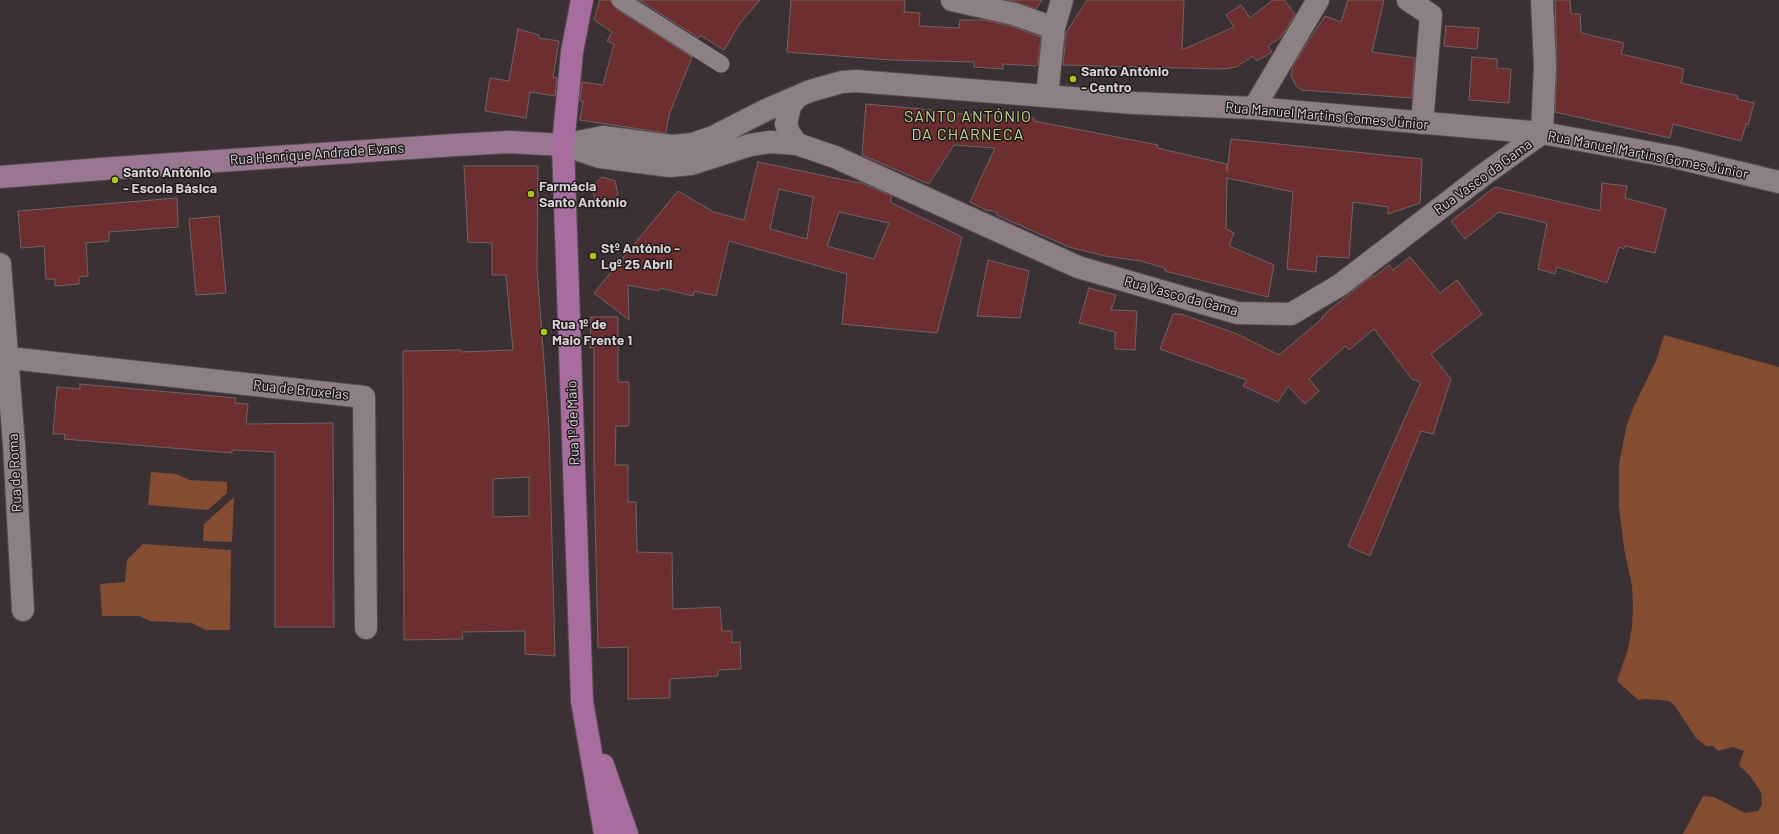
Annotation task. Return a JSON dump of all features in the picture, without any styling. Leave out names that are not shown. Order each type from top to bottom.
[{"type":"main road","name":"Rua 1º de Maio","points":[[582,0],[572,52],[563,144],[582,701]]},
{"type":"main road","name":"Rua Henrique Andrade Evans","points":[[0,177],[455,144],[509,142],[563,144]]},
{"type":"main road","points":[[582,701],[604,834]]},
{"type":"main road","points":[[582,701],[627,834]]},
{"type":"street","points":[[620,0],[721,64]]},
{"type":"street","points":[[952,0],[1014,14],[1054,28]]},
{"type":"street","points":[[1047,96],[1054,28],[1062,0]]},
{"type":"street","points":[[1254,108],[1318,0]]},
{"type":"street","points":[[1408,0],[1431,15],[1422,123]]},
{"type":"street","points":[[1542,0],[1545,66],[1542,134]]},
{"type":"street","name":"Rua Manuel Martins Gomes Júnior","points":[[563,144],[603,137],[672,146],[693,144],[713,137],[810,91],[842,82],[871,82],[1047,96],[1254,108],[1542,134],[1674,157],[1779,182]]},
{"type":"street","points":[[797,97],[790,106],[786,124],[789,133],[797,144]]},
{"type":"street","name":"Rua Vasco da Gama","points":[[563,144],[600,157],[670,166],[692,164],[750,145],[770,142],[797,144],[835,157],[1078,267],[1237,313],[1291,314],[1340,285],[1480,178],[1542,134]]},
{"type":"street","name":"Rua de Roma","points":[[0,264],[4,357],[23,610]]},
{"type":"street","name":"Rua de Bruxelas","points":[[4,357],[364,397],[366,628]]},
{"type":"shaded area","points":[[1664,335],[1779,367],[1779,834],[1683,834],[1703,796],[1714,797],[1745,813],[1758,811],[1762,805],[1761,792],[1750,776],[1739,765],[1744,751],[1733,747],[1718,751],[1713,746],[1706,746],[1696,738],[1675,706],[1669,701],[1645,699],[1638,700],[1617,681],[1628,649],[1632,627],[1633,605],[1632,586],[1624,548],[1619,507],[1619,464],[1627,424],[1656,361]]},
{"type":"shaded area","points":[[151,472],[176,474],[190,480],[227,482],[227,493],[208,510],[148,505]]},
{"type":"shaded area","points":[[234,497],[232,542],[203,541],[204,524]]},
{"type":"shaded area","points":[[143,544],[231,550],[230,630],[206,630],[192,623],[150,621],[139,616],[102,616],[100,584],[125,582],[127,560]]},
{"type":"building","points":[[600,0],[610,0],[615,8],[692,57],[669,115],[666,133],[580,120],[583,101],[580,101],[582,82],[603,85],[614,44],[607,41],[612,32],[594,20]]},
{"type":"building","points":[[639,0],[760,0],[740,23],[724,50],[700,35],[699,38]]},
{"type":"building","points":[[791,0],[905,0],[904,12],[920,13],[919,26],[959,28],[960,20],[985,20],[1011,26],[1041,37],[1038,64],[1036,66],[1003,64],[1003,69],[974,67],[974,62],[891,60],[787,52]]},
{"type":"building","points":[[1009,0],[1042,0],[1036,9]]},
{"type":"building","points":[[1087,0],[1184,0],[1182,50],[1234,27],[1226,15],[1241,5],[1250,18],[1273,0],[1284,0],[1295,14],[1281,37],[1268,46],[1272,52],[1257,61],[1253,56],[1236,67],[1224,69],[1063,65],[1066,33]]},
{"type":"building","points":[[1348,0],[1384,0],[1372,52],[1415,58],[1412,98],[1302,90],[1296,86],[1291,75],[1293,66],[1325,16],[1341,22]]},
{"type":"building","points":[[1555,0],[1570,0],[1571,14],[1580,14],[1581,33],[1624,43],[1621,54],[1684,69],[1681,83],[1738,96],[1737,99],[1754,103],[1748,125],[1746,124],[1741,141],[1673,124],[1670,138],[1555,112],[1557,65]]},
{"type":"building","points":[[1446,26],[1479,28],[1477,49],[1444,46]]},
{"type":"building","points":[[518,29],[539,35],[539,38],[559,41],[553,77],[557,78],[555,96],[530,92],[526,118],[485,111],[490,78],[509,81]]},
{"type":"building","points":[[1472,57],[1497,59],[1497,68],[1511,69],[1509,103],[1469,100]]},
{"type":"building","points":[[866,104],[942,111],[941,113],[1034,118],[1034,121],[1158,145],[1157,148],[1227,164],[1227,172],[1231,139],[1422,159],[1420,203],[1388,214],[1388,207],[1353,202],[1349,258],[1317,256],[1316,272],[1287,269],[1293,192],[1227,178],[1226,229],[1234,233],[1229,246],[1274,265],[1268,297],[1165,271],[1165,268],[1141,261],[1105,256],[1069,247],[997,215],[997,212],[986,210],[970,202],[995,148],[954,145],[929,184],[862,155]]},
{"type":"building","points":[[758,162],[859,182],[892,196],[890,202],[962,237],[937,333],[842,324],[847,274],[729,241],[716,296],[694,291],[693,296],[660,288],[659,291],[628,285],[629,320],[594,293],[678,191],[714,212],[744,220]],"holes":[[[779,189],[813,197],[807,239],[770,229]],[[839,212],[889,223],[874,259],[827,246]]]},
{"type":"building","points":[[464,166],[538,166],[537,268],[549,429],[555,656],[525,654],[525,631],[462,632],[463,639],[404,640],[403,351],[461,350],[461,352],[513,350],[506,275],[492,275],[492,243],[468,242]],"holes":[[[529,477],[529,516],[493,517],[493,479]]]},
{"type":"building","points":[[602,177],[615,181],[618,194],[609,204],[595,200],[592,186]]},
{"type":"building","points":[[1602,183],[1627,186],[1625,198],[1666,209],[1655,253],[1625,246],[1624,249],[1619,247],[1607,283],[1557,267],[1555,274],[1538,269],[1547,223],[1499,212],[1465,239],[1451,221],[1495,187],[1600,211]]},
{"type":"building","points":[[177,198],[178,227],[109,232],[109,241],[86,243],[88,276],[79,277],[79,284],[55,286],[55,279],[46,279],[44,246],[21,248],[18,211]]},
{"type":"building","points":[[219,216],[226,293],[196,295],[189,219]]},
{"type":"building","points":[[1410,257],[1440,293],[1457,280],[1482,314],[1431,354],[1451,379],[1433,434],[1421,431],[1370,556],[1348,546],[1421,382],[1412,379],[1374,329],[1349,350],[1345,346],[1309,379],[1319,391],[1305,404],[1288,386],[1278,402],[1243,386],[1247,380],[1160,349],[1173,314],[1181,314],[1237,334],[1279,355],[1323,318],[1322,317],[1327,312],[1372,276],[1374,277],[1389,265],[1393,270]]},
{"type":"building","points":[[988,260],[1029,271],[1020,318],[977,316]]},
{"type":"building","points":[[1089,288],[1116,295],[1111,310],[1137,311],[1135,350],[1115,349],[1115,332],[1079,323]]},
{"type":"building","points":[[591,317],[618,317],[618,382],[629,382],[629,426],[616,426],[615,465],[628,465],[628,502],[636,502],[637,552],[672,553],[673,609],[720,607],[722,631],[732,631],[732,643],[740,642],[741,669],[718,670],[718,676],[670,679],[670,698],[628,699],[628,647],[598,648],[594,469],[594,347],[590,348]]},
{"type":"building","points":[[80,384],[236,398],[235,403],[248,404],[246,424],[333,423],[334,627],[275,627],[275,452],[232,450],[232,453],[64,439],[65,434],[53,434],[57,387],[80,389]]},
{"type":"place","name":"Santo António - Centro","points":[[1073,79]]},
{"type":"place","name":"Santo António - Escola Básica","points":[[115,180]]},
{"type":"place","name":"Farmácia Santo António","points":[[531,194]]},
{"type":"place","name":"Stº António - Lgº 25 Abril","points":[[593,256]]},
{"type":"place","name":"Rua 1º de Maio Frente 1","points":[[544,332]]},
{"type":"district","name":"SANTO ANTÓNIO DA CHARNECA","points":[[968,126]]}]
